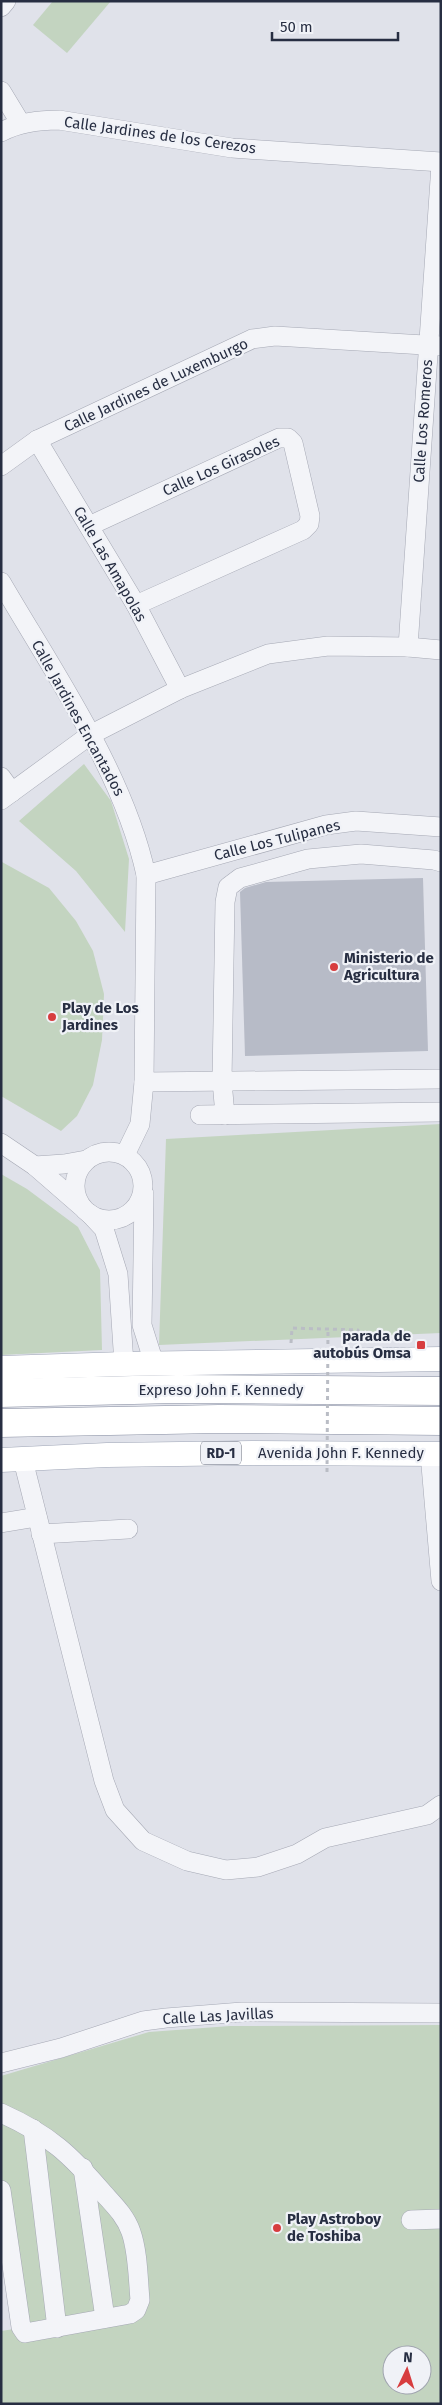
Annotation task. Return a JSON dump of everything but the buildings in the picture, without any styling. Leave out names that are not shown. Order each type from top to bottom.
[{"type":"highway","name":"Expreso John F. Kennedy","points":[[1,1392],[177,1389],[441,1391]]},
{"type":"highway","name":"Expreso John F. Kennedy","points":[[1,1423],[219,1419],[441,1421]]},
{"type":"main road","points":[[1,1368],[154,1363],[441,1359]]},
{"type":"main road","name":"Avenida John F. Kennedy","points":[[12,1460],[106,1455],[232,1453],[436,1454]]},
{"type":"street","points":[[1,7],[6,1]]},
{"type":"street","points":[[1,90],[21,124]]},
{"type":"street","name":"Calle Jardines de los Cerezos","points":[[1,132],[21,124],[39,120],[59,120],[232,148],[441,163]]},
{"type":"street","name":"Calle Los Romeros","points":[[408,647],[434,346],[441,163]]},
{"type":"street","name":"Calle Jardines de Luxemburgo","points":[[1,466],[37,440],[252,339],[275,336],[434,346]]},
{"type":"street","name":"Calle Los Girasoles","points":[[90,526],[279,438],[288,438],[293,443],[310,516],[309,524],[303,530],[136,605]]},
{"type":"street","name":"Calle Las Amapolas","points":[[37,440],[136,605],[180,689]]},
{"type":"street","name":"Calle Jardines Encantados","points":[[1,582],[90,735],[120,792],[139,841],[146,875],[144,1082],[140,1124],[125,1155]]},
{"type":"street","points":[[5,790],[90,735],[180,689],[268,654],[328,646],[408,647],[441,650]]},
{"type":"street","name":"Calle Los Tulipanes","points":[[146,875],[326,824],[356,821],[441,827]]},
{"type":"street","points":[[225,1115],[222,1081],[225,902],[228,888],[240,878],[308,859],[334,855],[361,854],[441,862]]},
{"type":"street","points":[[144,1082],[441,1079]]},
{"type":"street","points":[[200,1116],[441,1112]]},
{"type":"street","points":[[1,1143],[35,1166],[104,1229],[118,1274],[124,1364]]},
{"type":"street","points":[[35,1166],[86,1160],[104,1151],[125,1155],[140,1169],[144,1188],[142,1325],[154,1363]]},
{"type":"street","points":[[86,1160],[76,1177],[77,1198],[86,1211],[101,1219],[113,1220],[124,1217],[134,1210],[141,1200],[144,1188]]},
{"type":"street","points":[[436,1454],[441,1581]]},
{"type":"street","points":[[12,1460],[39,1526],[104,1781],[115,1810],[143,1841],[187,1861],[226,1870],[258,1867],[297,1854],[325,1838],[427,1815],[441,1805]]},
{"type":"street","points":[[1,1523],[128,1529]]},
{"type":"street","name":"Calle Las Javillas","points":[[1,2063],[61,2048],[143,2021],[166,2018],[242,2012],[441,2013]]},
{"type":"street","points":[[1,2113],[55,2142],[83,2168],[126,2219],[132,2234],[140,2300],[136,2310],[130,2314],[25,2333],[21,2327],[1,2190]]},
{"type":"street","points":[[33,2129],[57,2328]]},
{"type":"street","points":[[83,2168],[106,2318]]},
{"type":"street","points":[[411,2220],[441,2219]]},
{"type":"path","points":[[292,1328],[358,1330]]},
{"type":"path","points":[[328,1329],[328,1472]]},
{"type":"green space","points":[[53,1],[111,1],[67,53],[33,25]]},
{"type":"green space","points":[[84,764],[111,801],[129,859],[125,932],[76,871],[19,821]]},
{"type":"green space","name":"Play de Los Jardines","points":[[2,862],[49,888],[76,921],[93,951],[104,994],[102,1040],[93,1085],[77,1116],[61,1131],[1,1096]]},
{"type":"green space","points":[[441,1124],[441,1333],[159,1345],[166,1139]]},
{"type":"green space","points":[[1,1174],[27,1189],[78,1227],[100,1270],[102,1350],[1,1355]]},
{"type":"green space","points":[[441,2025],[441,2404],[1,2404],[1,2331],[14,2329],[1,2206],[1,2076],[149,2032],[230,2026]]},
{"type":"place","name":"Ministerio de Agricultura","points":[[334,967]]},
{"type":"place","name":"Play de Los Jardines","points":[[52,1017]]},
{"type":"place","name":"parada de autobús Omsa","points":[[421,1345]]},
{"type":"place","name":"Play Astroboy de Toshiba","points":[[277,2228]]}]
